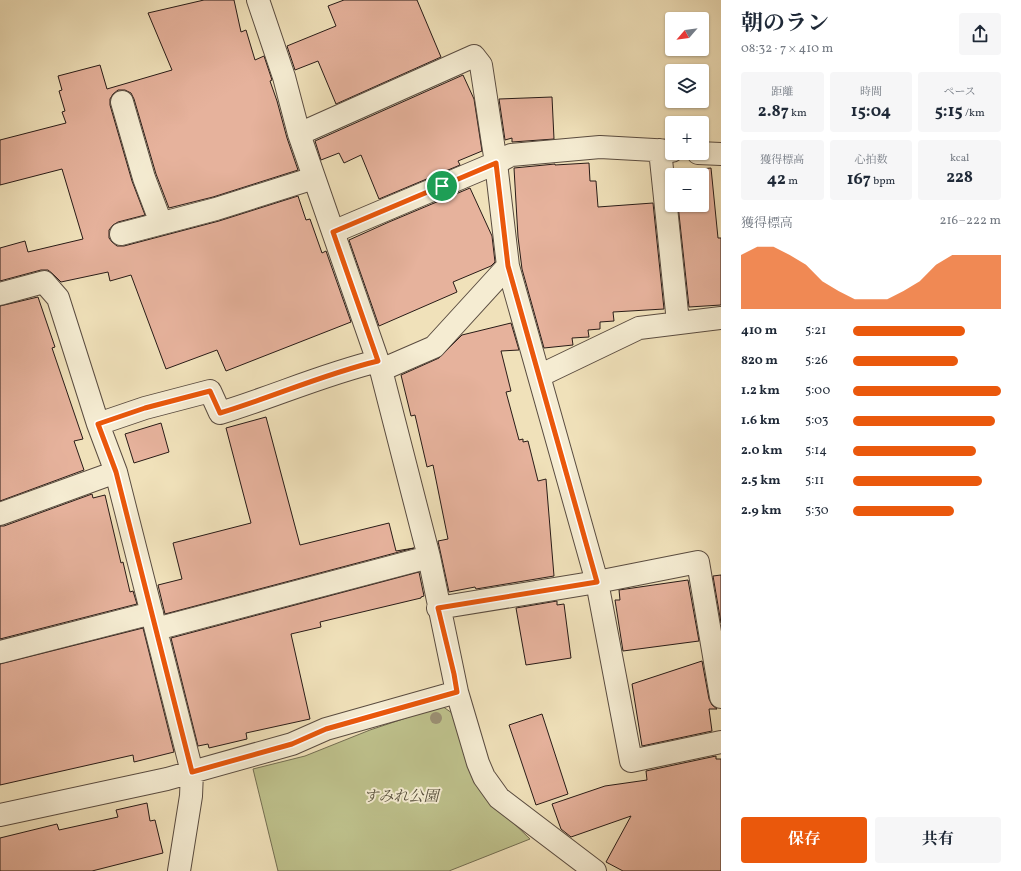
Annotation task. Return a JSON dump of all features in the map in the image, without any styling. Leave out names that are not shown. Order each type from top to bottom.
[{"type":"street","points":[[258,0],[284,77],[299,134],[379,365],[429,557],[438,608],[457,692],[478,763],[484,778],[499,798],[595,871]]},
{"type":"street","points":[[299,134],[474,56],[481,65],[496,163],[508,266],[597,582],[631,761],[721,742]]},
{"type":"street","points":[[122,102],[144,178],[161,223]]},
{"type":"street","points":[[333,232],[496,163],[511,155],[600,146],[665,151]]},
{"type":"street","points":[[709,153],[721,154]]},
{"type":"street","points":[[667,160],[678,322]]},
{"type":"street","points":[[121,234],[216,210],[314,178]]},
{"type":"street","points":[[98,424],[145,408],[210,391],[220,413],[255,403],[350,368],[379,365],[434,347],[508,266]]},
{"type":"street","points":[[0,294],[44,282],[58,298],[98,424],[116,472],[192,772],[192,796],[179,871]]},
{"type":"street","points":[[538,376],[639,328],[678,322],[721,318]]},
{"type":"street","points":[[0,514],[116,472]]},
{"type":"street","points":[[0,652],[154,621],[429,557]]},
{"type":"street","points":[[438,608],[597,582],[698,562],[721,697]]},
{"type":"street","points":[[0,815],[167,779],[292,744],[326,729],[457,692]]},
{"type":"green space","name":"すみれ公園","points":[[442,706],[452,713],[499,809],[530,839],[449,871],[278,871],[253,769],[305,756],[370,730]]},
{"type":"building","points":[[204,0],[234,0],[241,32],[246,30],[255,60],[264,56],[272,80],[270,81],[287,138],[298,170],[213,197],[169,208],[156,174],[134,99],[131,93],[125,90],[118,90],[110,99],[110,105],[132,181],[145,215],[118,222],[113,225],[109,230],[109,238],[117,246],[124,246],[219,221],[298,196],[306,220],[310,219],[322,253],[326,251],[351,322],[226,371],[217,350],[166,369],[131,275],[110,281],[108,272],[61,282],[48,270],[41,270],[0,281],[0,248],[25,241],[28,252],[83,239],[62,169],[0,185],[0,140],[66,123],[62,112],[65,111],[59,91],[62,90],[58,76],[100,65],[107,89],[172,70],[148,13]]},
{"type":"building","points":[[344,0],[417,0],[441,57],[336,104],[318,61],[295,70],[287,46],[336,26],[328,6]]},
{"type":"building","points":[[463,75],[474,99],[482,151],[458,161],[460,165],[379,199],[361,155],[344,163],[339,153],[321,160],[315,141]]},
{"type":"building","points":[[552,97],[554,139],[512,142],[512,138],[505,140],[499,99]]},
{"type":"building","points":[[589,163],[590,181],[596,181],[598,207],[653,203],[664,309],[613,312],[614,321],[600,322],[600,329],[588,330],[589,337],[572,338],[573,345],[544,348],[522,269],[518,237],[514,168],[555,164]]},
{"type":"building","points":[[709,168],[711,168],[718,238],[721,238],[721,305],[689,307],[679,212],[709,212]]},
{"type":"building","points":[[470,188],[492,236],[495,262],[491,266],[453,282],[457,292],[379,326],[349,240]]},
{"type":"building","points":[[38,297],[55,347],[52,348],[83,439],[74,441],[84,470],[0,501],[0,306]]},
{"type":"building","points":[[511,323],[519,350],[501,351],[511,391],[506,392],[519,440],[523,439],[523,442],[528,441],[538,481],[546,479],[554,576],[449,592],[438,541],[448,539],[433,465],[427,467],[415,415],[411,416],[401,375],[439,358],[462,335]]},
{"type":"building","points":[[266,417],[300,545],[389,523],[396,551],[414,548],[165,614],[158,585],[182,579],[173,543],[251,523],[226,428]]},
{"type":"building","points":[[161,423],[169,452],[134,463],[125,434]]},
{"type":"building","points":[[92,494],[93,498],[105,495],[121,563],[123,562],[130,592],[133,591],[137,604],[0,639],[0,526],[4,526]]},
{"type":"building","points":[[419,572],[424,596],[421,598],[320,622],[321,627],[291,634],[310,719],[246,733],[247,739],[209,748],[208,744],[198,746],[171,638]]},
{"type":"building","points":[[721,575],[721,623],[713,576]]},
{"type":"building","points":[[688,580],[699,641],[623,651],[615,600],[620,600],[619,590]]},
{"type":"building","points":[[557,601],[557,605],[564,604],[571,658],[526,665],[516,608]]},
{"type":"building","points":[[143,628],[174,752],[134,762],[133,755],[0,785],[0,664]]},
{"type":"building","points":[[702,661],[709,699],[712,705],[717,709],[709,709],[712,731],[642,746],[632,684]]},
{"type":"building","points":[[542,714],[568,794],[536,805],[509,725]]},
{"type":"building","points":[[716,756],[716,759],[721,759],[721,871],[623,871],[606,862],[631,816],[571,837],[561,829],[552,804],[605,786],[647,780],[646,771]]},
{"type":"building","points":[[147,803],[150,821],[155,820],[163,853],[92,871],[0,871],[0,838],[57,824],[59,830],[118,817],[116,810]]},
{"type":"route","points":[[496,163],[508,266],[597,582],[438,608],[457,692],[326,729],[292,744],[192,772],[116,472],[98,424],[145,408],[210,391],[220,413],[255,403],[350,368],[378,361],[333,232],[442,186],[496,163]]}]
